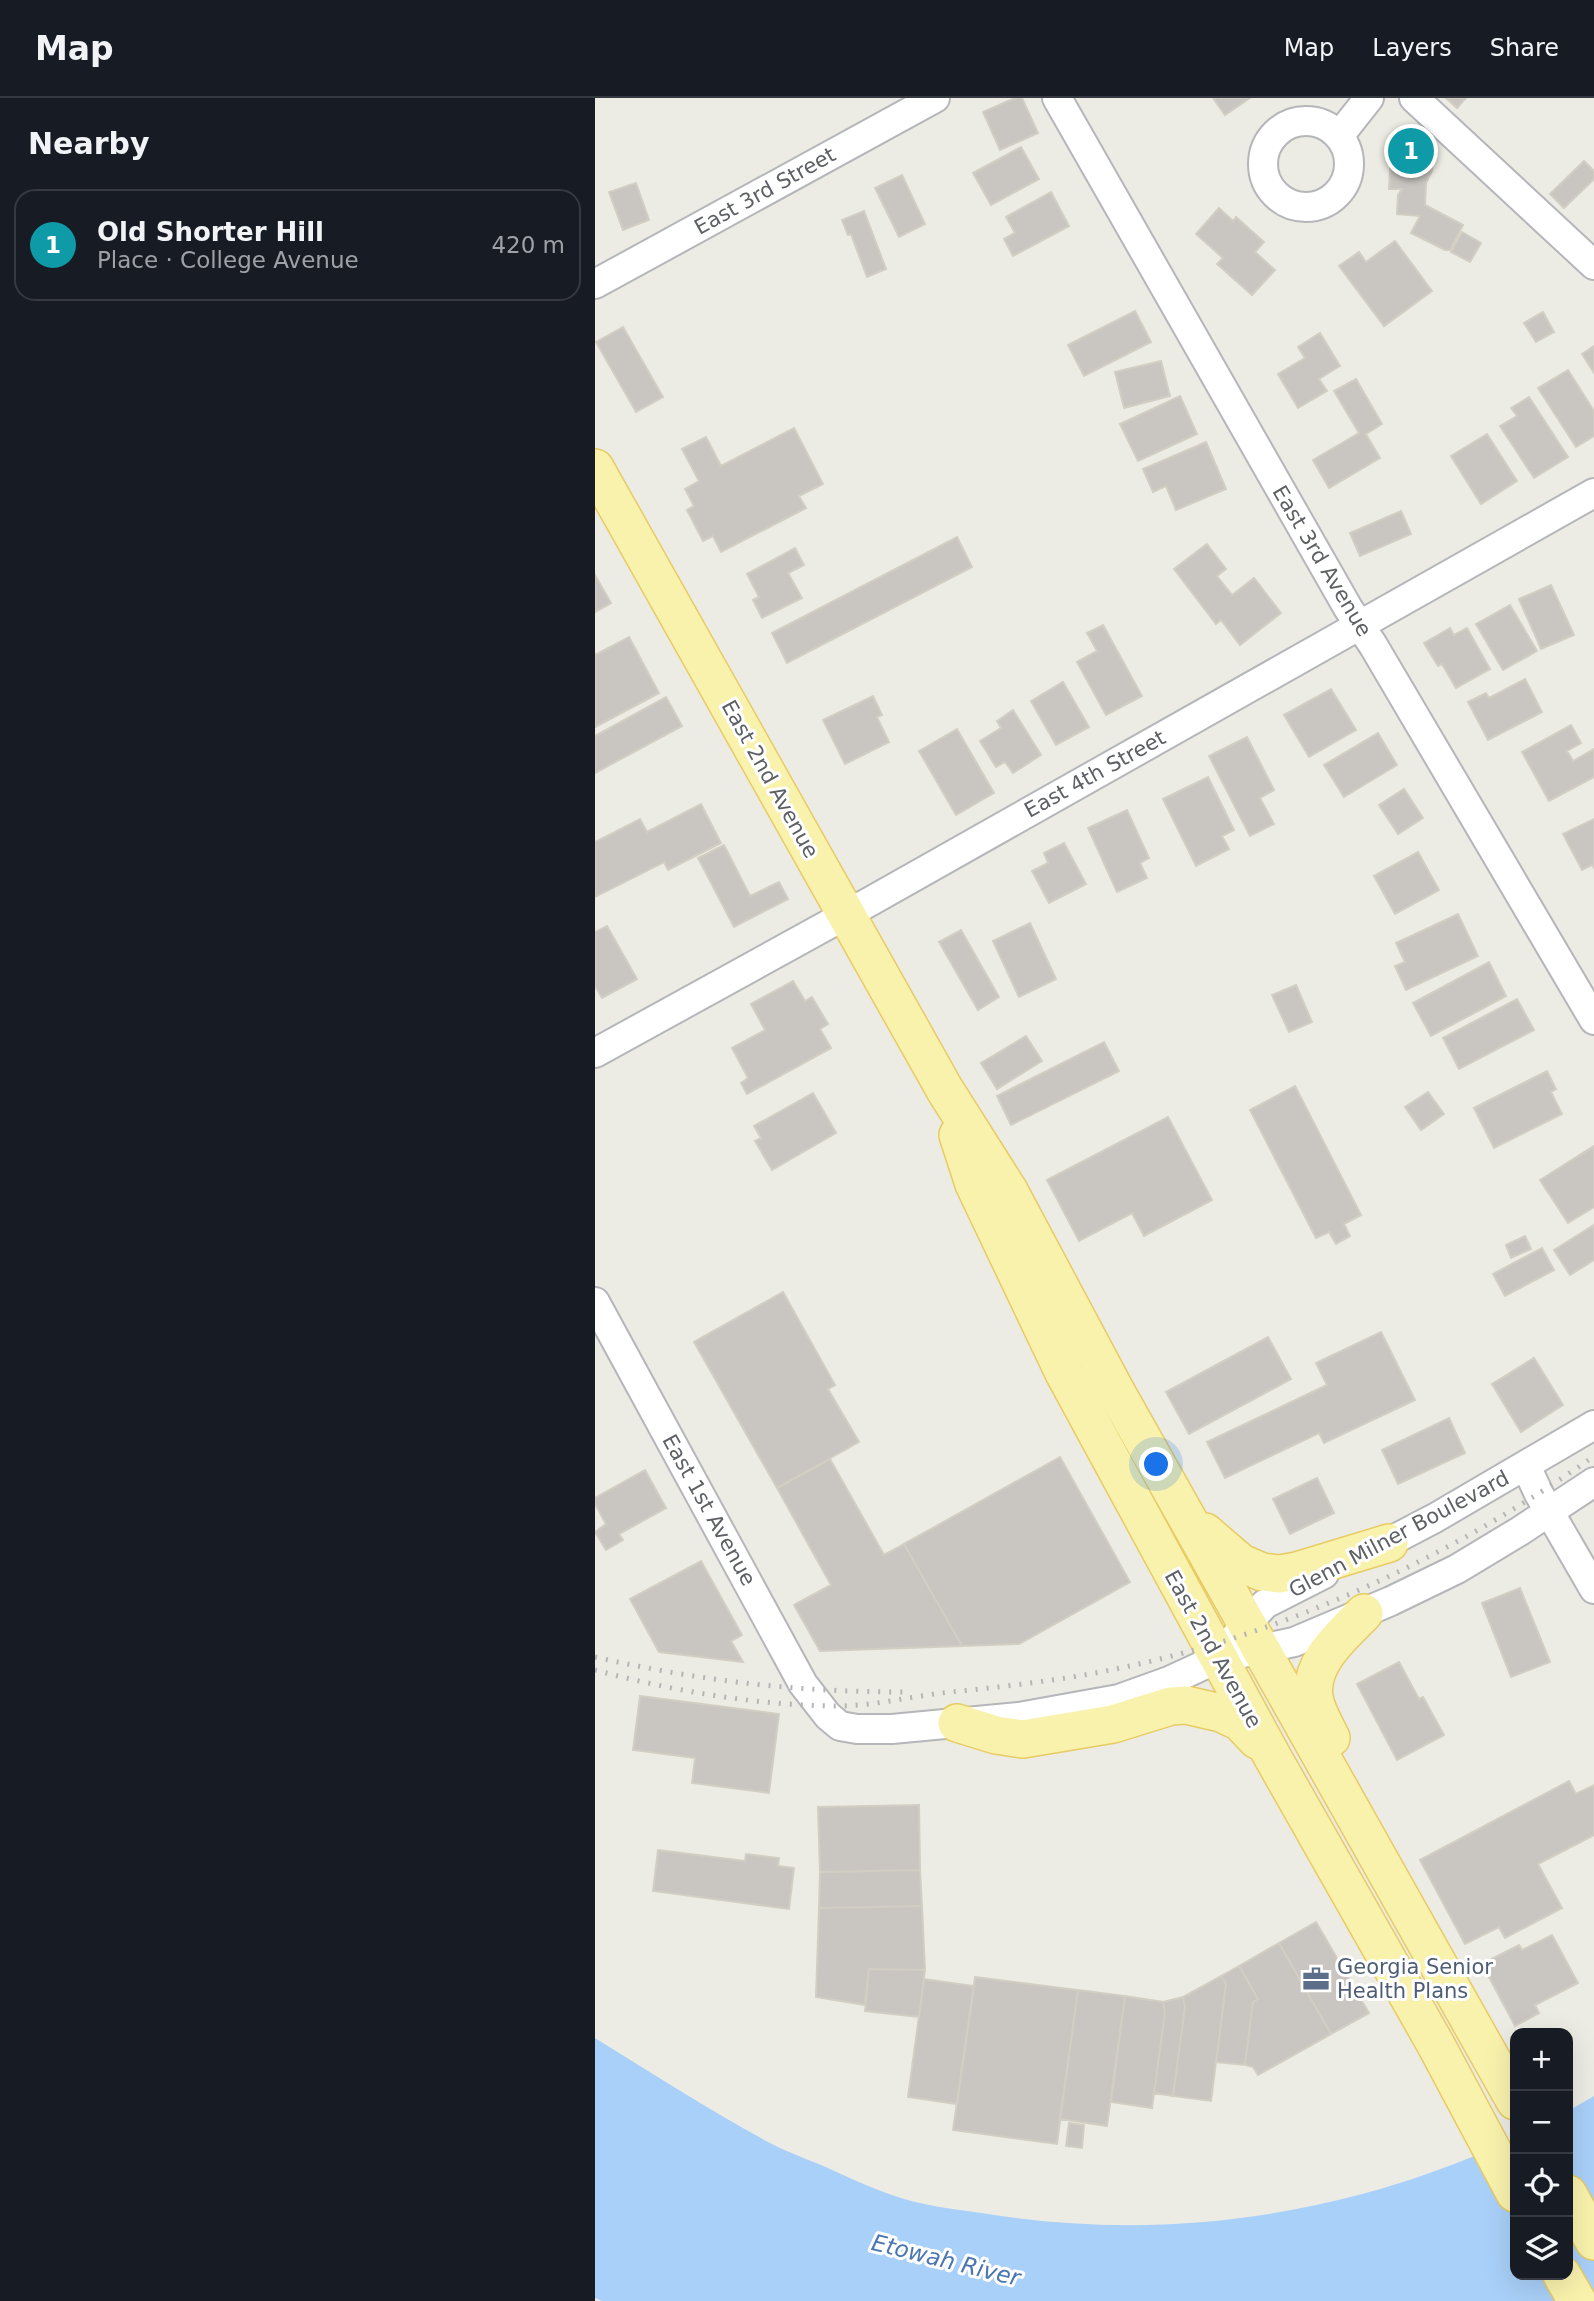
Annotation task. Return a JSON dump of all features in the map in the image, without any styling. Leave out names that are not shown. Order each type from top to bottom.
[{"type":"main road","name":"East 2nd Avenue","points":[[595,468],[945,1090],[1009,1191],[1080,1326],[1510,2092]]},
{"type":"main road","name":"East 2nd Avenue","points":[[945,1090],[969,1173],[1030,1305],[1142,1520],[1436,2045],[1510,2184]]},
{"type":"main road","points":[[1185,1513],[1241,1563],[1262,1572],[1279,1574],[1297,1571],[1389,1542]]},
{"type":"main road","points":[[1356,1817],[1356,1787],[1317,1708],[1313,1690],[1320,1663],[1329,1649],[1364,1613]]},
{"type":"main road","points":[[957,1723],[996,1735],[1023,1739],[1113,1724],[1171,1706],[1186,1705],[1221,1713],[1240,1722],[1272,1756]]},
{"type":"main road","points":[[1573,2203],[1594,2241]]},
{"type":"main road","points":[[1565,2280],[1577,2301]]},
{"type":"street","name":"East 3rd Street","points":[[595,284],[935,98]]},
{"type":"street","name":"East 3rd Avenue","points":[[1057,98],[1215,379],[1594,1020]]},
{"type":"street","points":[[1339,136],[1369,98]]},
{"type":"street","points":[[1413,98],[1594,265]]},
{"type":"street","name":"East 4th Street","points":[[595,1053],[848,914],[1594,493]]},
{"type":"street","name":"East 1st Avenue","points":[[595,1301],[803,1684],[828,1716]]},
{"type":"street","name":"Glenn Milner Boulevard","points":[[828,1716],[840,1726],[857,1729],[892,1729],[1019,1717],[1091,1706],[1169,1681],[1219,1658],[1253,1636],[1265,1604],[1389,1542],[1594,1425]]},
{"type":"street","points":[[1526,1466],[1594,1589]]},
{"type":"street","points":[[1253,1636],[1294,1642],[1364,1613],[1457,1569],[1594,1482]]},
{"type":"water","name":"Etowah River","points":[[595,2038],[768,2142],[872,2188],[926,2204],[1055,2222],[1123,2225],[1190,2223],[1257,2216],[1323,2204],[1389,2186],[1453,2165],[1510,2140],[1510,2280],[1573,2280],[1573,2108],[1594,2096],[1594,2301],[602,2301],[595,2298]]},
{"type":"building","points":[[1015,98],[1022,98],[1038,133],[1000,150],[983,112]]},
{"type":"building","points":[[1213,98],[1250,98],[1225,115]]},
{"type":"building","points":[[1446,98],[1466,98],[1457,108]]},
{"type":"building","points":[[1021,147],[1039,179],[991,205],[973,173]]},
{"type":"building","points":[[1391,152],[1433,154],[1432,171],[1426,183],[1425,205],[1463,225],[1450,250],[1411,233],[1420,216],[1397,214],[1398,195],[1402,189],[1389,189]]},
{"type":"building","points":[[1584,161],[1594,171],[1594,179],[1564,208],[1550,194]]},
{"type":"building","points":[[902,175],[925,224],[899,237],[875,188]]},
{"type":"building","points":[[636,183],[649,220],[623,230],[609,192]]},
{"type":"building","points":[[1051,192],[1069,226],[1013,256],[1004,239],[1015,233],[1006,217]]},
{"type":"building","points":[[1219,208],[1233,221],[1236,217],[1264,242],[1255,252],[1275,270],[1252,295],[1217,264],[1223,258],[1196,234]]},
{"type":"building","points":[[864,211],[886,269],[867,277],[851,234],[848,235],[842,220]]},
{"type":"building","points":[[1462,232],[1481,243],[1470,262],[1451,252]]},
{"type":"building","points":[[1395,241],[1432,291],[1384,326],[1339,266],[1359,252],[1366,262]]},
{"type":"building","points":[[1135,311],[1151,342],[1084,376],[1068,345]]},
{"type":"building","points":[[1543,312],[1554,332],[1536,342],[1524,323]]},
{"type":"building","points":[[623,327],[663,397],[636,412],[596,342]]},
{"type":"building","points":[[1320,333],[1340,366],[1319,379],[1327,391],[1298,408],[1278,374],[1305,358],[1298,347]]},
{"type":"building","points":[[1594,346],[1594,373],[1582,354]]},
{"type":"building","points":[[1161,361],[1170,396],[1124,408],[1115,372]]},
{"type":"building","points":[[1568,370],[1594,411],[1594,436],[1576,447],[1538,388]]},
{"type":"building","points":[[1356,379],[1382,424],[1366,434],[1380,458],[1329,488],[1313,460],[1359,433],[1334,391]]},
{"type":"building","points":[[1180,396],[1197,434],[1138,461],[1120,424]]},
{"type":"building","points":[[1529,397],[1568,457],[1534,478],[1500,426],[1517,416],[1511,408]]},
{"type":"building","points":[[794,428],[823,484],[799,496],[806,508],[721,552],[713,536],[703,541],[687,510],[694,506],[685,489],[699,481],[682,449],[706,437],[721,466]]},
{"type":"building","points":[[1487,434],[1517,481],[1481,504],[1451,456]]},
{"type":"building","points":[[1206,442],[1226,489],[1176,510],[1166,486],[1153,492],[1143,469]]},
{"type":"building","points":[[1401,511],[1411,534],[1360,556],[1350,533]]},
{"type":"building","points":[[957,537],[972,567],[787,663],[772,633]]},
{"type":"building","points":[[1207,544],[1226,569],[1217,576],[1232,595],[1254,578],[1281,613],[1240,645],[1221,620],[1216,624],[1174,569]]},
{"type":"building","points":[[795,548],[804,565],[788,573],[802,598],[762,618],[753,600],[759,597],[747,574]]},
{"type":"building","points":[[595,575],[611,603],[595,612]]},
{"type":"building","points":[[1551,585],[1574,635],[1541,649],[1519,599]]},
{"type":"building","points":[[1510,605],[1537,651],[1503,670],[1476,624]]},
{"type":"building","points":[[1103,625],[1142,696],[1106,715],[1077,662],[1097,651],[1087,633]]},
{"type":"building","points":[[1450,628],[1454,635],[1467,628],[1490,669],[1456,688],[1442,664],[1438,666],[1424,643]]},
{"type":"building","points":[[629,637],[659,693],[595,727],[595,655]]},
{"type":"building","points":[[1525,679],[1542,712],[1488,740],[1468,702],[1486,693],[1489,698]]},
{"type":"building","points":[[1063,682],[1089,727],[1056,745],[1031,701]]},
{"type":"building","points":[[1331,689],[1356,730],[1309,757],[1284,715]]},
{"type":"building","points":[[873,696],[882,715],[877,717],[889,742],[845,764],[823,720]]},
{"type":"building","points":[[666,697],[682,726],[595,773],[595,736]]},
{"type":"building","points":[[1013,710],[1041,755],[1013,773],[1005,762],[996,767],[980,741],[1001,728],[997,721]]},
{"type":"building","points":[[1571,725],[1581,743],[1567,751],[1573,761],[1594,749],[1594,777],[1549,801],[1522,752]]},
{"type":"building","points":[[957,729],[994,793],[956,815],[919,751]]},
{"type":"building","points":[[1378,733],[1397,765],[1344,797],[1324,765]]},
{"type":"building","points":[[1247,737],[1274,790],[1260,798],[1274,824],[1250,836],[1209,756]]},
{"type":"building","points":[[1208,777],[1234,830],[1222,836],[1229,849],[1196,866],[1163,799]]},
{"type":"building","points":[[1404,789],[1423,818],[1398,834],[1379,805]]},
{"type":"building","points":[[701,804],[721,843],[668,870],[664,862],[595,897],[595,842],[640,819],[647,832]]},
{"type":"building","points":[[1127,810],[1149,858],[1140,863],[1147,878],[1117,892],[1088,828]]},
{"type":"building","points":[[1594,819],[1594,868],[1592,865],[1582,870],[1563,834]]},
{"type":"building","points":[[1064,843],[1086,884],[1049,903],[1032,871],[1048,863],[1044,853]]},
{"type":"building","points":[[724,845],[750,896],[779,882],[788,899],[734,927],[698,858]]},
{"type":"building","points":[[1418,852],[1439,890],[1395,914],[1374,876]]},
{"type":"building","points":[[1458,914],[1478,956],[1406,990],[1395,966],[1405,962],[1396,943]]},
{"type":"building","points":[[1030,923],[1056,979],[1019,997],[993,941]]},
{"type":"building","points":[[607,926],[637,979],[602,998],[595,986],[595,932]]},
{"type":"building","points":[[961,930],[999,997],[978,1010],[939,942]]},
{"type":"building","points":[[1489,962],[1506,996],[1431,1036],[1413,1003]]},
{"type":"building","points":[[793,981],[805,1001],[812,997],[828,1024],[820,1029],[831,1048],[747,1094],[741,1083],[748,1078],[732,1048],[765,1030],[751,1004]]},
{"type":"building","points":[[1296,985],[1312,1022],[1289,1032],[1272,995]]},
{"type":"building","points":[[1517,999],[1534,1030],[1459,1069],[1443,1038]]},
{"type":"building","points":[[1026,1036],[1042,1061],[997,1089],[981,1063]]},
{"type":"building","points":[[1104,1042],[1119,1071],[1011,1125],[997,1096]]},
{"type":"building","points":[[1547,1071],[1556,1089],[1551,1092],[1562,1114],[1494,1148],[1474,1108]]},
{"type":"building","points":[[1295,1086],[1361,1215],[1344,1224],[1350,1236],[1336,1244],[1329,1232],[1316,1238],[1250,1110]]},
{"type":"building","points":[[1428,1092],[1444,1114],[1421,1130],[1405,1107]]},
{"type":"building","points":[[813,1093],[836,1133],[772,1170],[755,1141],[761,1138],[754,1126]]},
{"type":"building","points":[[1168,1117],[1212,1200],[1144,1236],[1132,1213],[1079,1241],[1047,1180]]},
{"type":"building","points":[[1594,1146],[1594,1207],[1568,1223],[1540,1180]]},
{"type":"building","points":[[1594,1225],[1594,1260],[1570,1275],[1554,1250]]},
{"type":"building","points":[[1525,1236],[1531,1249],[1511,1258],[1506,1245]]},
{"type":"building","points":[[1542,1248],[1554,1270],[1505,1296],[1493,1274]]},
{"type":"building","points":[[783,1292],[835,1385],[828,1389],[859,1442],[777,1488],[694,1342]]},
{"type":"building","points":[[1381,1332],[1415,1400],[1324,1443],[1319,1433],[1225,1478],[1207,1442],[1327,1385],[1316,1363]]},
{"type":"building","points":[[1268,1337],[1291,1379],[1189,1434],[1166,1392]]},
{"type":"building","points":[[1534,1358],[1563,1405],[1521,1432],[1492,1384]]},
{"type":"building","points":[[1449,1418],[1465,1453],[1398,1484],[1382,1450]]},
{"type":"building","points":[[1060,1457],[1130,1582],[1019,1644],[962,1646],[904,1544]]},
{"type":"building","points":[[830,1459],[884,1555],[904,1544],[962,1646],[820,1651],[794,1605],[831,1585],[777,1488]]},
{"type":"building","points":[[645,1470],[666,1508],[619,1534],[623,1540],[606,1550],[595,1532],[606,1524],[595,1504],[595,1498]]},
{"type":"building","points":[[1317,1478],[1334,1513],[1290,1534],[1273,1499]]},
{"type":"building","points":[[701,1561],[742,1635],[731,1641],[743,1662],[659,1652],[630,1599]]},
{"type":"building","points":[[1520,1588],[1550,1662],[1511,1677],[1482,1603]]},
{"type":"building","points":[[1399,1662],[1419,1699],[1423,1697],[1444,1735],[1397,1760],[1357,1684]]},
{"type":"building","points":[[640,1696],[779,1714],[769,1793],[692,1783],[695,1758],[633,1750]]},
{"type":"building","points":[[1569,1781],[1576,1794],[1594,1785],[1594,1835],[1538,1864],[1562,1908],[1505,1938],[1499,1927],[1465,1944],[1420,1860]]},
{"type":"building","points":[[919,1805],[920,1870],[820,1872],[818,1807]]},
{"type":"building","points":[[658,1850],[745,1861],[746,1854],[779,1858],[778,1866],[794,1868],[789,1909],[653,1891]]},
{"type":"building","points":[[920,1870],[922,1906],[819,1908],[820,1872]]},
{"type":"building","points":[[922,1906],[925,1970],[869,1969],[865,2005],[816,1997],[819,1908]]},
{"type":"building","points":[[1316,1922],[1369,2013],[1331,2034],[1279,1943]]},
{"type":"building","points":[[1552,1935],[1578,1983],[1535,2005],[1539,2013],[1515,2026],[1482,1964],[1519,1945],[1522,1950]]},
{"type":"building","points":[[1279,1943],[1331,2034],[1258,2075],[1253,2067],[1245,2065],[1253,2002],[1258,1999],[1239,1966]]},
{"type":"building","points":[[1239,1966],[1258,1999],[1253,2002],[1245,2065],[1216,2062],[1226,1984],[1221,1976]]},
{"type":"building","points":[[869,1969],[925,1970],[919,2017],[865,2011]]},
{"type":"building","points":[[1221,1976],[1226,1984],[1211,2101],[1173,2096],[1185,2007],[1183,1997]]},
{"type":"building","points":[[975,1977],[1078,1990],[1057,2144],[953,2130]]},
{"type":"building","points":[[924,1979],[974,1986],[957,2104],[908,2097]]},
{"type":"building","points":[[1078,1990],[1125,1996],[1107,2126],[1060,2119]]},
{"type":"building","points":[[1125,1996],[1163,2002],[1165,2012],[1152,2108],[1111,2102]]},
{"type":"building","points":[[1183,1997],[1185,2007],[1173,2096],[1154,2093],[1165,2012],[1163,2002]]},
{"type":"building","points":[[1069,2123],[1084,2125],[1082,2148],[1066,2146]]},
{"type":"railway","points":[[595,1670],[717,1696],[841,1706],[1027,1684],[1113,1670],[1195,1650],[1255,1631],[1375,1583],[1489,1524],[1594,1456]]},
{"type":"railway","points":[[595,1657],[673,1673],[749,1684],[905,1692]]},
{"type":"place","name":"Old Shorter Hill","points":[[1411,151]]},
{"type":"place","name":"Georgia Senior Health Plans","points":[[1316,1979]]}]
